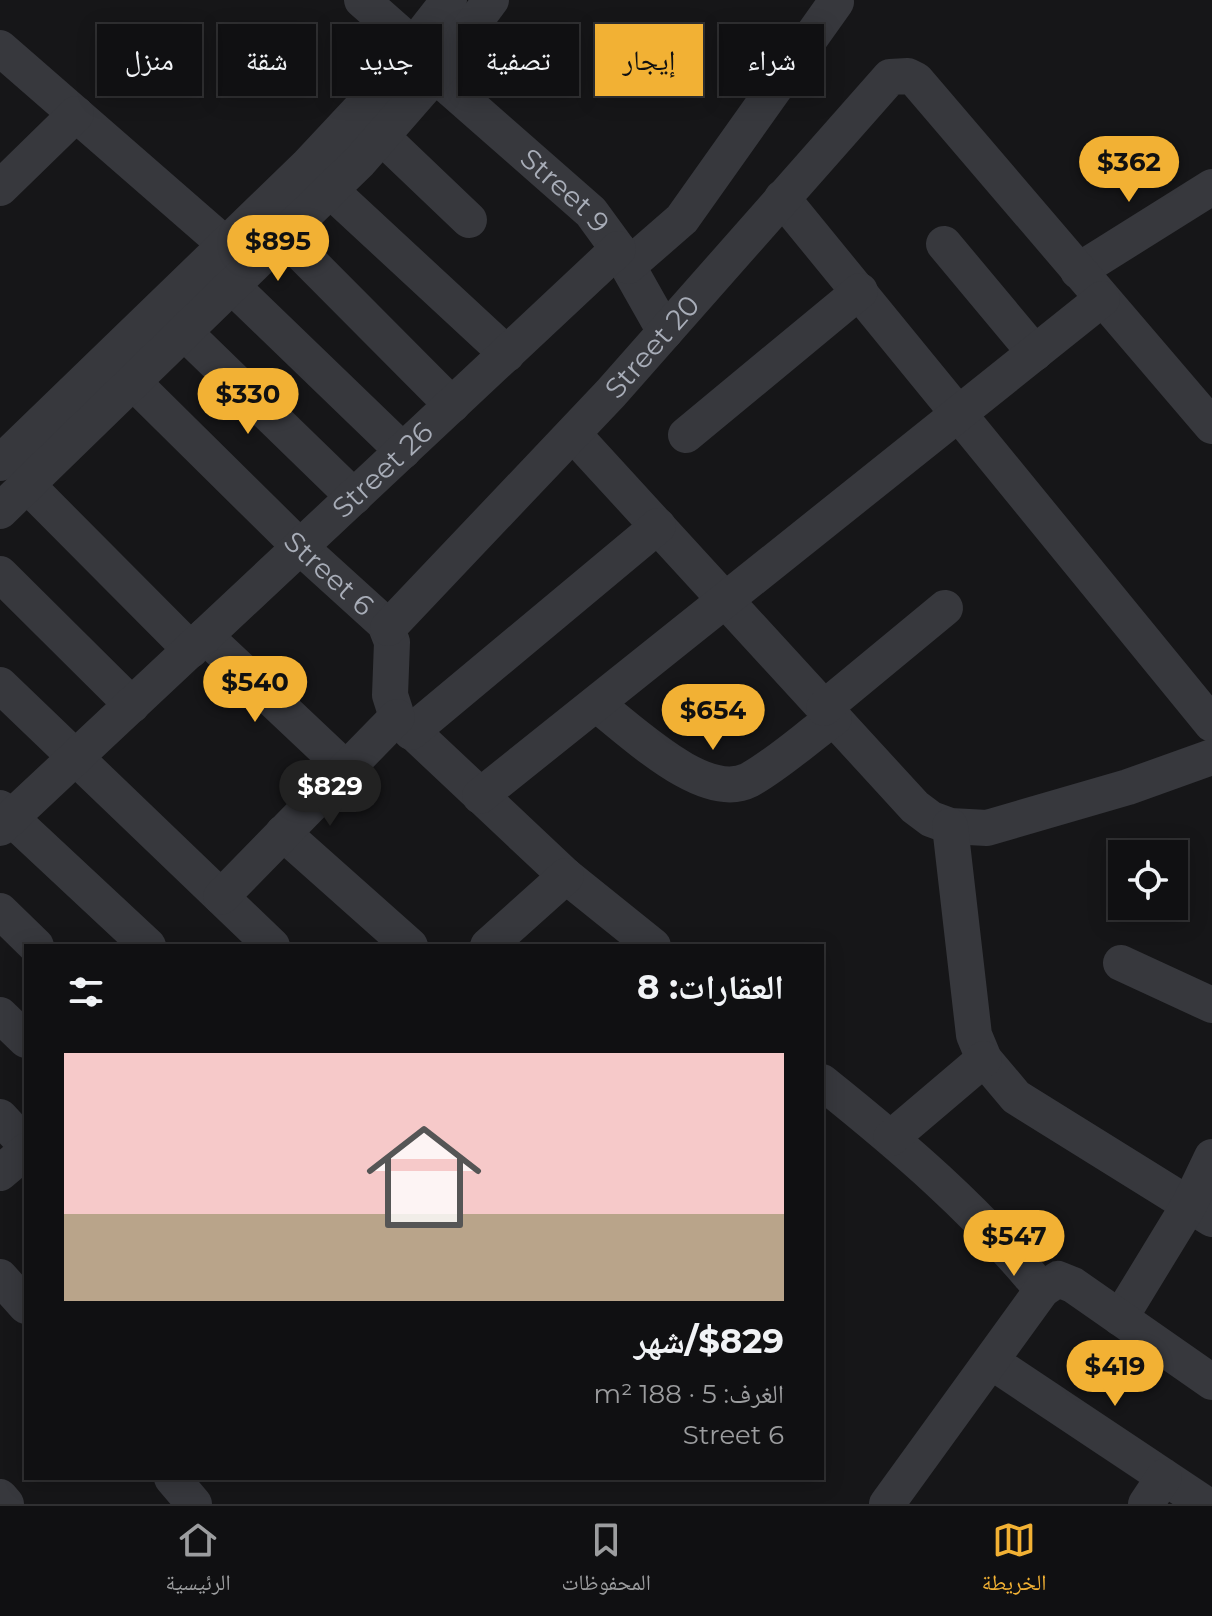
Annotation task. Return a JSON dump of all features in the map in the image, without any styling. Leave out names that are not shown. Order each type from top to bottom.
[{"type":"street","points":[[362,0],[389,24]]},
{"type":"street","points":[[431,24],[449,0]]},
{"type":"street","points":[[442,66],[491,0]]},
{"type":"street","name":"Street 26","points":[[4,818],[75,758],[507,354],[623,258],[682,219],[836,2]]},
{"type":"street","points":[[0,48],[226,245]]},
{"type":"street","name":"Street 20","points":[[388,628],[573,434],[883,81],[899,75],[916,80],[1078,271]]},
{"type":"street","name":"Street 9","points":[[442,81],[576,196],[623,258],[665,332]]},
{"type":"street","points":[[0,511],[8,464],[344,128],[371,96]]},
{"type":"street","points":[[8,464],[133,382],[330,190],[417,96]]},
{"type":"street","points":[[0,188],[76,114]]},
{"type":"street","points":[[382,137],[469,220]]},
{"type":"street","points":[[1212,187],[1078,271],[1212,426]]},
{"type":"street","points":[[330,190],[507,354]]},
{"type":"street","points":[[782,198],[1212,724]]},
{"type":"street","points":[[284,236],[452,405]]},
{"type":"street","points":[[944,244],[1035,353]]},
{"type":"street","points":[[232,286],[403,451]]},
{"type":"street","points":[[686,435],[860,291]]},
{"type":"street","points":[[480,796],[1102,299]]},
{"type":"street","points":[[184,332],[354,497]]},
{"type":"street","name":"Street 6","points":[[133,382],[299,546],[388,628],[392,642],[390,703],[404,724]]},
{"type":"street","points":[[573,434],[915,807],[931,819],[950,826],[987,828],[1128,787],[1212,757]]},
{"type":"street","points":[[8,464],[198,643],[346,769]]},
{"type":"street","points":[[221,897],[346,769],[658,526]]},
{"type":"street","points":[[0,574],[132,705]]},
{"type":"street","points":[[596,704],[691,774],[719,785],[748,780],[829,713],[945,608]]},
{"type":"street","points":[[0,685],[270,944]]},
{"type":"street","points":[[404,724],[566,876],[651,944]]},
{"type":"street","points":[[4,818],[146,944]]},
{"type":"street","points":[[950,826],[974,1035],[984,1059],[1016,1097],[1200,1212]]},
{"type":"street","points":[[283,833],[408,944]]},
{"type":"street","points":[[490,944],[566,876]]},
{"type":"street","points":[[0,911],[34,944]]},
{"type":"street","points":[[1121,963],[1212,1005]]},
{"type":"street","points":[[0,1015],[24,1038]]},
{"type":"street","points":[[891,1138],[984,1059]]},
{"type":"street","points":[[824,1084],[971,1209],[1042,1290]]},
{"type":"street","points":[[0,1117],[24,1143]]},
{"type":"street","points":[[0,1173],[24,1153]]},
{"type":"street","points":[[1120,1318],[1200,1212],[1212,1157]]},
{"type":"street","points":[[887,1504],[1042,1290],[1058,1279],[1065,1280],[1212,1382]]},
{"type":"street","points":[[992,1362],[1155,1490],[1205,1504]]},
{"type":"street","points":[[174,1480],[194,1504]]},
{"type":"street","points":[[0,1497],[6,1504]]}]
